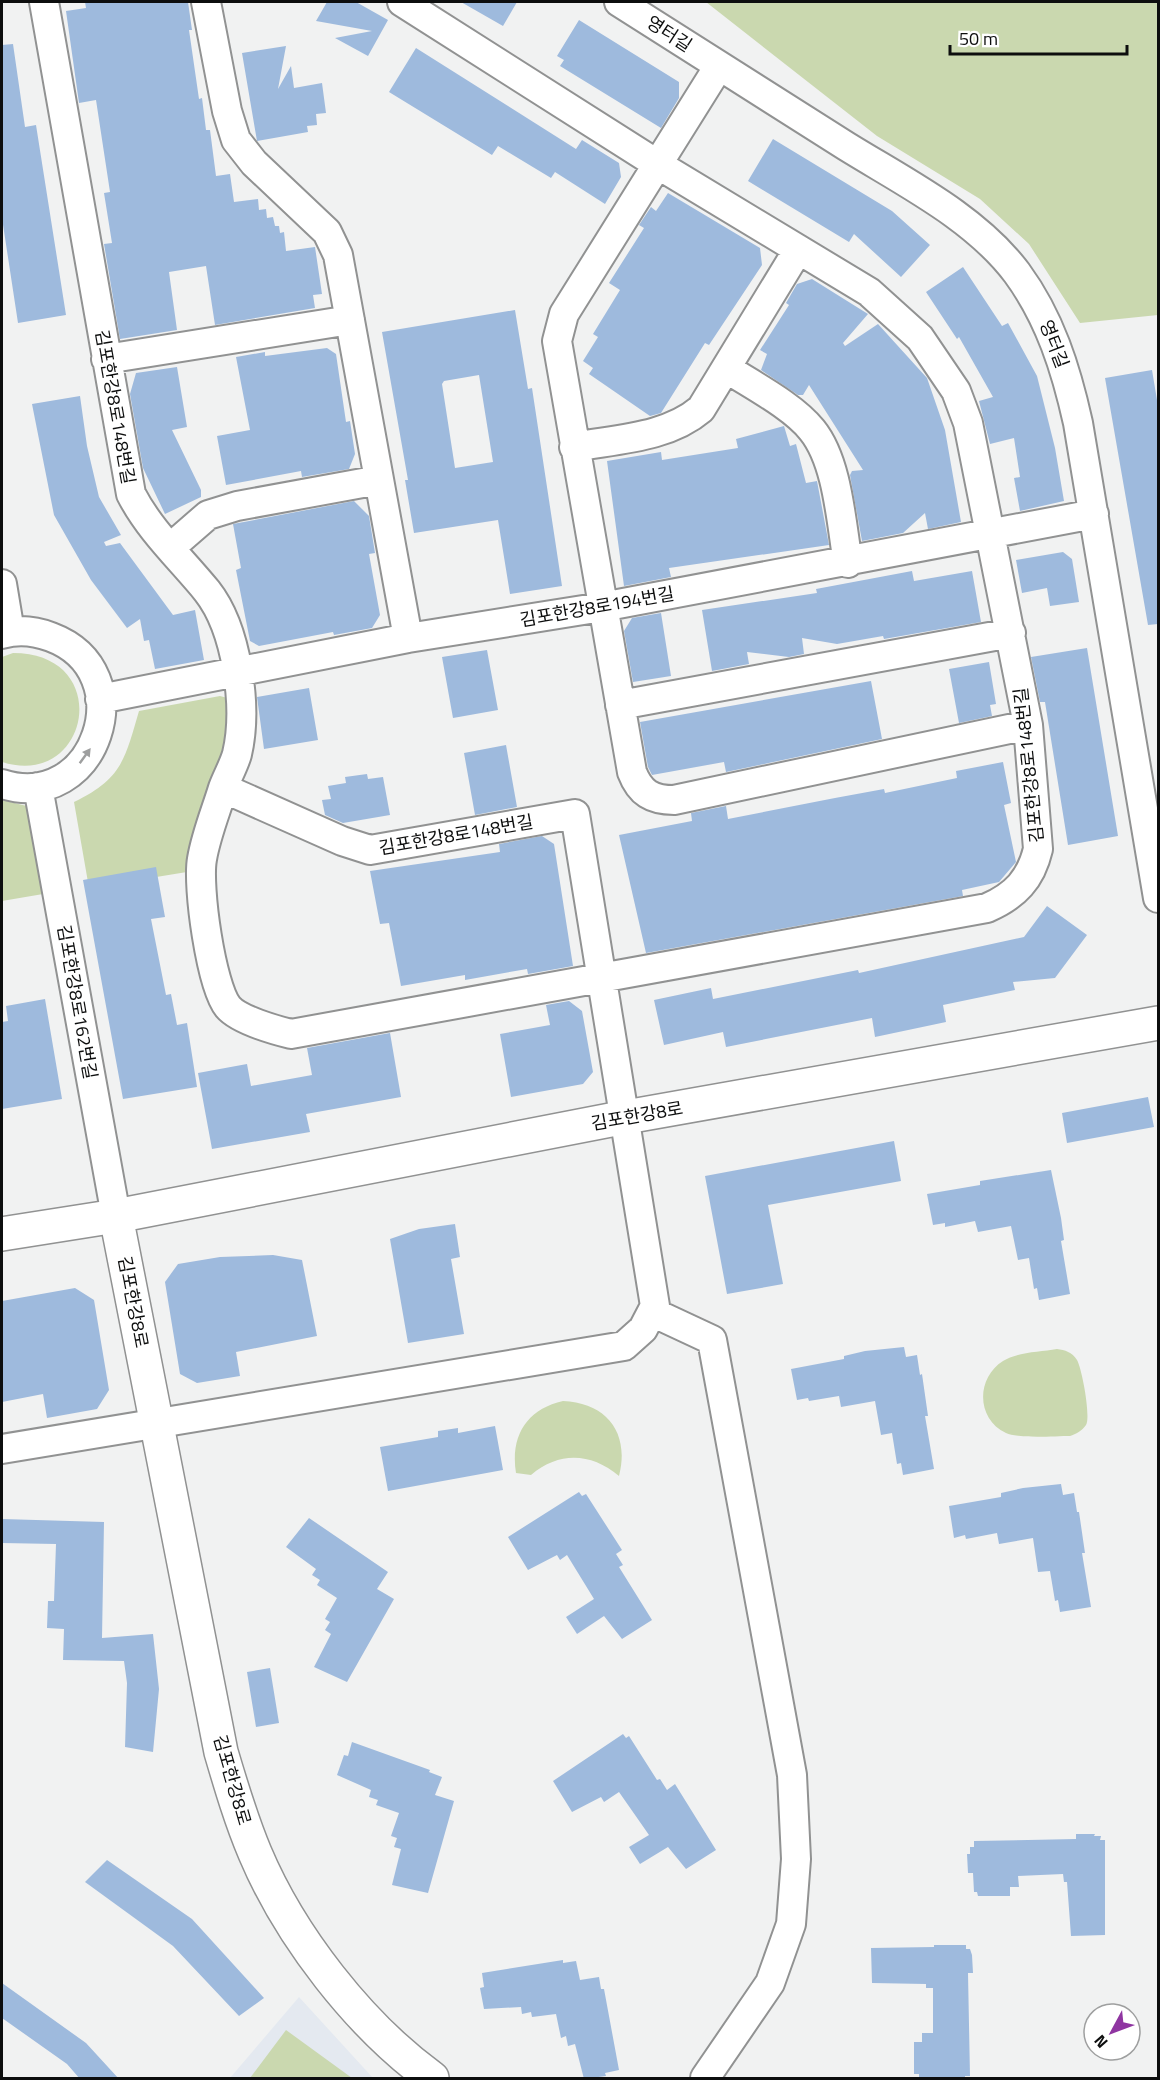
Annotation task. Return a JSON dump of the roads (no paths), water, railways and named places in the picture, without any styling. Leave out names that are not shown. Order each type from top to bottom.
[{"type":"street","name":"김포한강8로148번길","points":[[44,2],[131,494],[143,518],[209,593],[228,629],[237,670],[241,722],[237,755],[223,788],[342,841],[370,850],[395,843],[575,814],[626,1117],[655,1306],[652,1312]]},
{"type":"street","points":[[206,2],[227,111],[236,140],[254,163],[327,232],[338,255],[408,638]]},
{"type":"street","name":"김포한강8로148번길","points":[[402,2],[657,164],[869,292],[888,307],[920,338],[956,391],[968,423],[991,533],[1028,725],[1038,849],[1033,868],[1006,900],[987,908],[602,976]]},
{"type":"street","name":"영터길","points":[[619,2],[979,233],[1015,271],[1039,306],[1068,379],[1094,514],[1158,898]]},
{"type":"street","points":[[719,66],[558,327],[557,341],[574,447],[620,705],[637,784],[647,795],[660,800],[674,800],[1028,725]]},
{"type":"street","points":[[574,447],[667,430],[689,419],[701,409],[798,250]]},
{"type":"street","points":[[106,359],[350,320]]},
{"type":"street","points":[[726,368],[795,414],[811,428],[821,443],[829,459],[848,562]]},
{"type":"street","points":[[171,548],[208,515],[237,506],[380,480]]},
{"type":"street","name":"김포한강8로194번길","points":[[100,699],[237,670],[408,638],[602,607],[1094,514]]},
{"type":"street","points":[[2,584],[6,633],[37,631],[63,641],[84,659],[98,682],[102,710],[98,736],[84,760],[63,778],[38,787],[13,788],[2,784]]},
{"type":"street","points":[[620,705],[1011,633]]},
{"type":"street","name":"김포한강8로162번길","points":[[38,787],[116,1216]]},
{"type":"street","points":[[223,788],[202,861],[203,909],[218,990],[229,1009],[249,1019],[268,1028],[291,1034],[602,976]]},
{"type":"street","name":"김포한강8로","points":[[2,1234],[116,1216],[626,1117],[1158,1023]]},
{"type":"street","name":"김포한강8로","points":[[116,1216],[221,1752],[255,1854],[283,1907],[325,1970],[377,2031],[432,2079]]},
{"type":"street","points":[[2,1449],[624,1346],[643,1329],[652,1312],[712,1340],[792,1775],[796,1859],[791,1924],[770,1983],[705,2079]]}]
